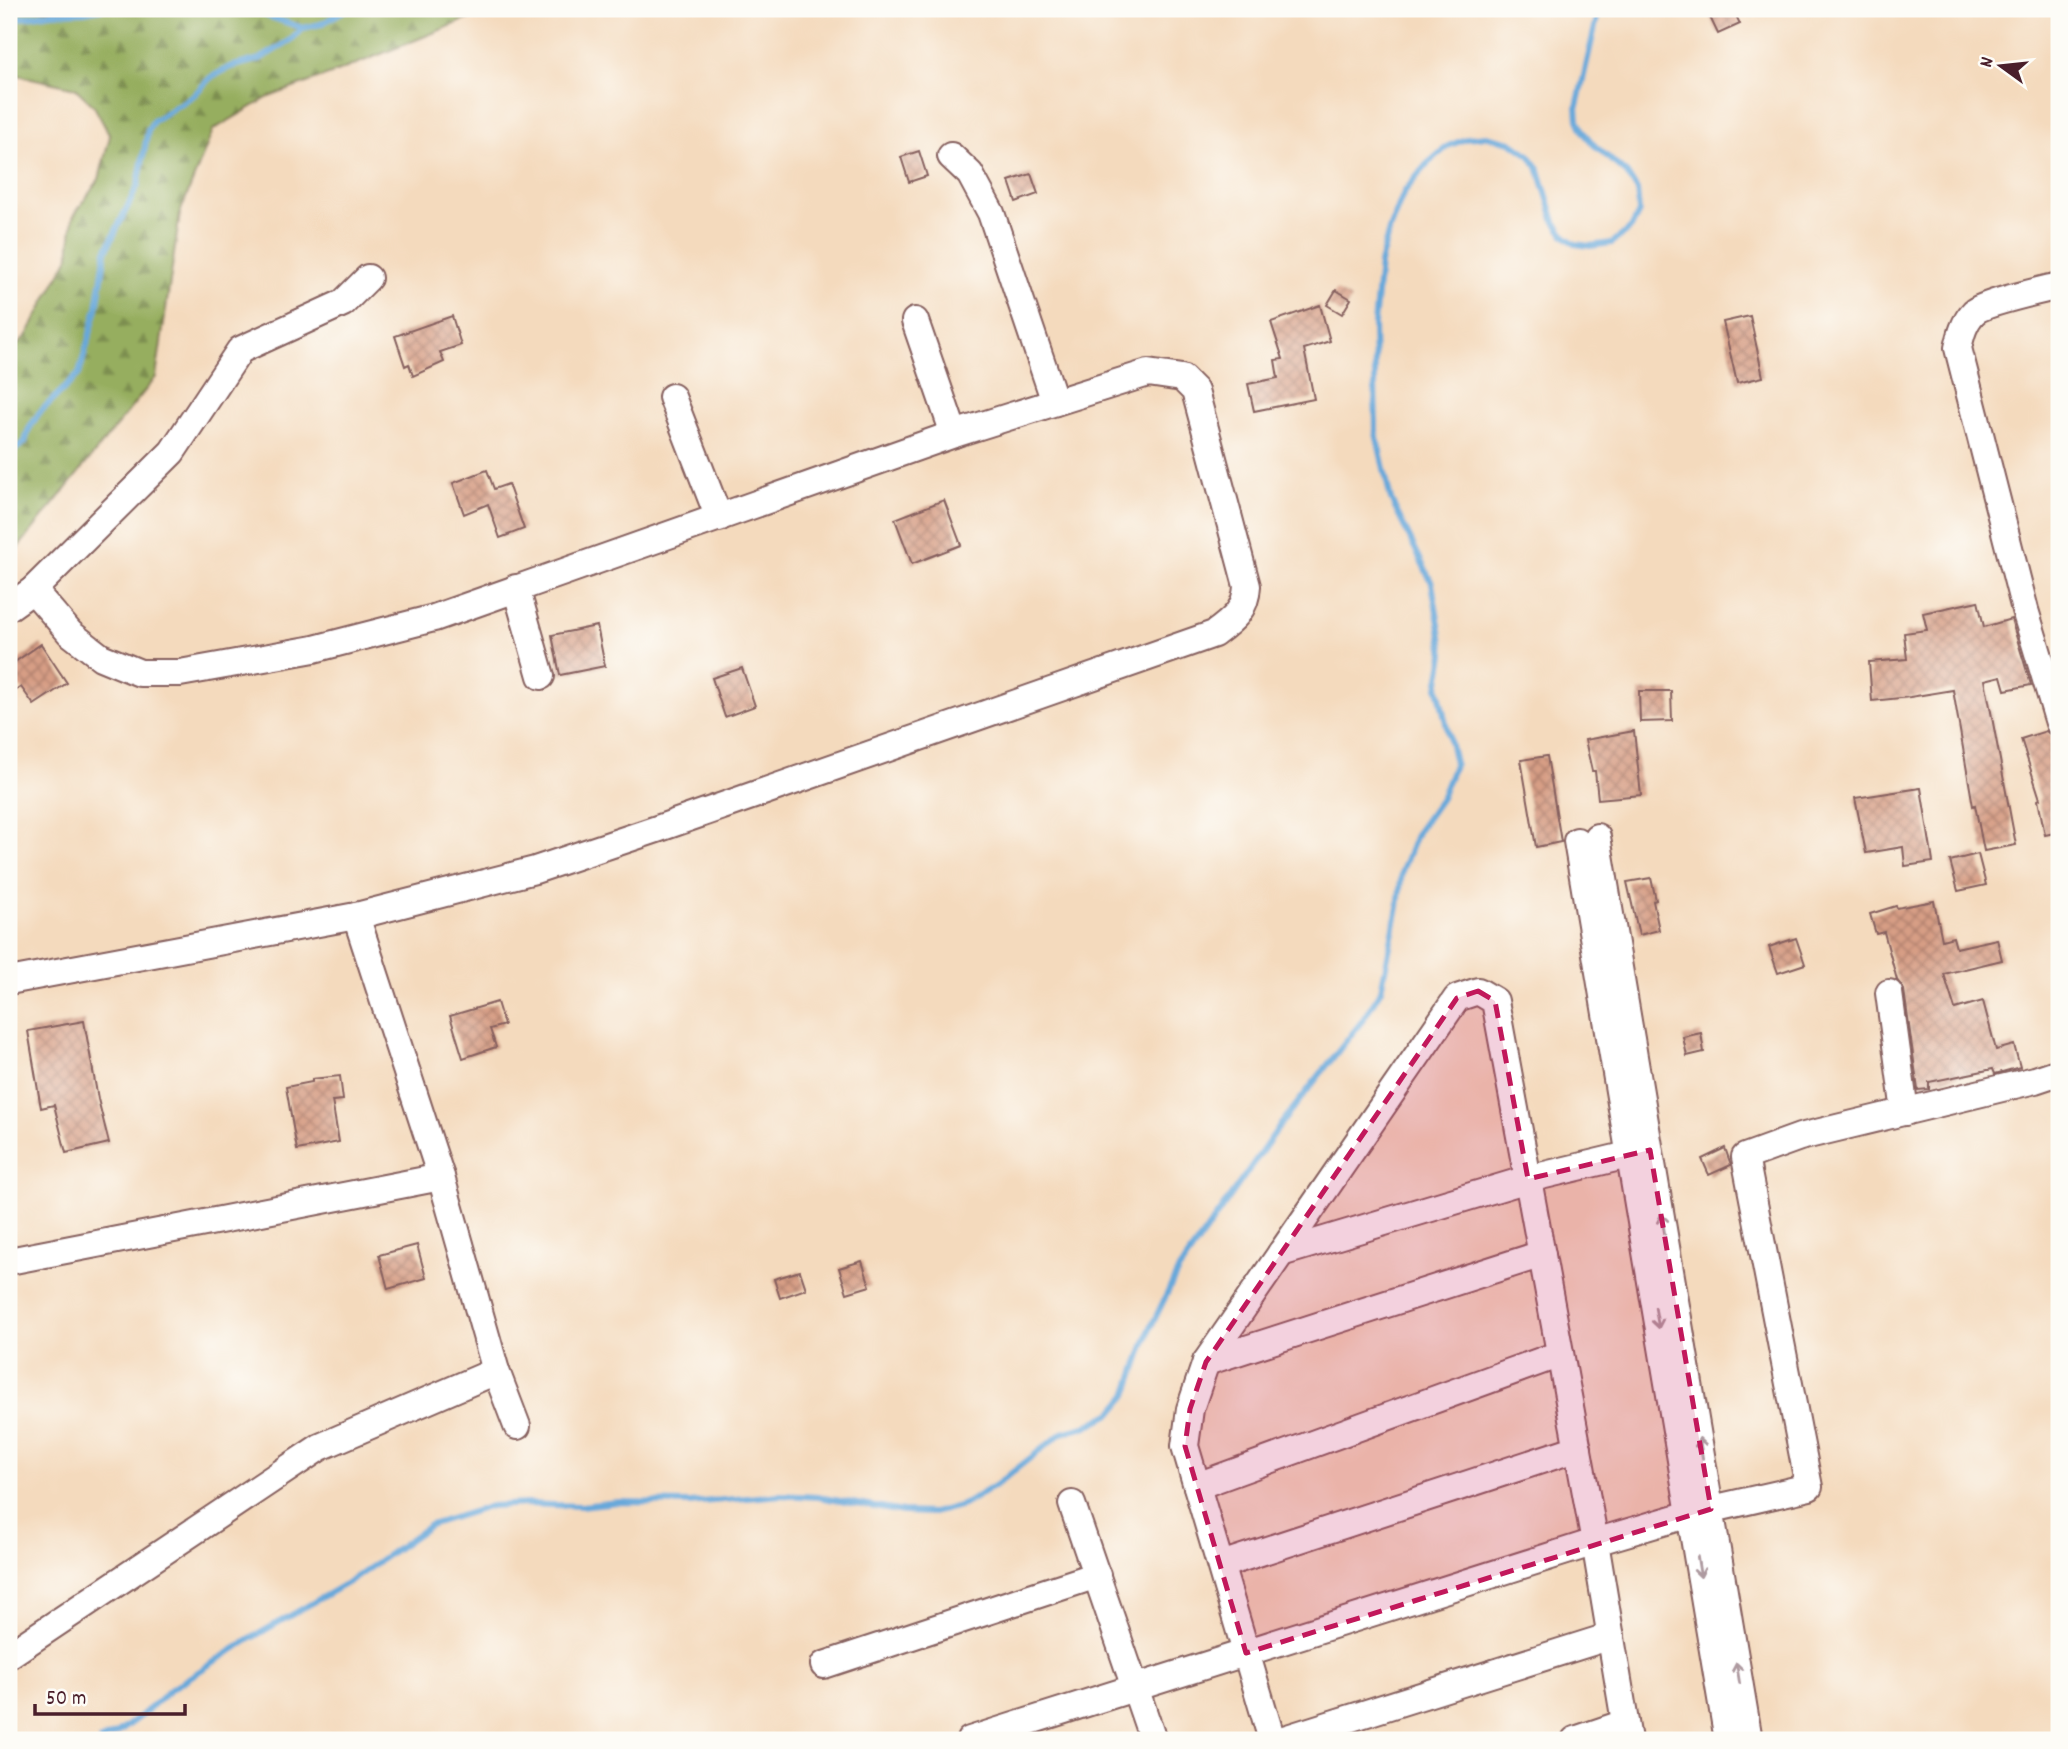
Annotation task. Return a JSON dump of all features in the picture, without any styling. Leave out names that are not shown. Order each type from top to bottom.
[{"type":"street","points":[[951,156],[970,174],[991,213],[1055,402]]},
{"type":"street","points":[[9,607],[33,590],[172,452],[240,350],[343,303],[368,278]]},
{"type":"street","points":[[2059,286],[2024,294],[1975,311],[1964,326],[1958,348],[2025,610],[2059,723]]},
{"type":"street","points":[[915,321],[954,434]]},
{"type":"street","points":[[9,981],[355,916],[535,870],[1214,634],[1236,617],[1246,600],[1247,586],[1195,391],[1182,379],[1148,373],[954,434],[434,618],[314,649],[180,673],[140,673],[101,657],[70,633],[33,590]]},
{"type":"street","points":[[672,397],[719,518]]},
{"type":"street","points":[[516,588],[541,676]]},
{"type":"street","points":[[1587,839],[1700,1511],[1728,1740]]},
{"type":"street","points":[[355,916],[441,1177],[496,1371],[517,1426]]},
{"type":"street","points":[[1272,1740],[1185,1446],[1190,1409],[1206,1362],[1281,1253],[1457,998],[1478,991],[1495,1001],[1595,1542],[1627,1732],[1575,1740]]},
{"type":"street","points":[[1889,993],[1905,1112]]},
{"type":"street","points":[[970,1740],[1595,1542],[1700,1511],[1809,1487],[1745,1157],[1800,1137],[2059,1072]]},
{"type":"street","points":[[1281,1253],[1528,1179],[1640,1152]]},
{"type":"street","points":[[9,1261],[441,1177]]},
{"type":"street","points":[[1206,1362],[1542,1254]]},
{"type":"street","points":[[1197,1486],[1560,1354]]},
{"type":"street","points":[[9,1655],[320,1447],[496,1371]]},
{"type":"street","points":[[1220,1565],[1578,1448]]},
{"type":"street","points":[[1072,1504],[1153,1740]]},
{"type":"street","points":[[1700,1511],[1749,1740]]},
{"type":"street","points":[[824,1665],[1097,1575]]},
{"type":"street","points":[[1281,1740],[1611,1636]]},
{"type":"highlighted area","points":[[1478,991],[1495,1001],[1528,1179],[1650,1150],[1711,1509],[1246,1653],[1185,1446],[1190,1409],[1206,1362],[1457,998]]},
{"type":"green space","points":[[14,9],[488,9],[269,97],[213,130],[180,213],[156,377],[9,559],[9,353],[27,335],[69,257],[73,217],[99,179],[110,136],[94,106],[75,88],[9,73],[9,20]]},
{"type":"building","points":[[1723,9],[1733,9],[1740,24],[1718,34],[1709,15]]},
{"type":"building","points":[[919,151],[927,176],[909,182],[901,157]]},
{"type":"building","points":[[1031,174],[1038,194],[1016,202],[1009,181]]},
{"type":"building","points":[[1336,290],[1351,299],[1342,314],[1327,305]]},
{"type":"building","points":[[1320,305],[1330,341],[1304,349],[1314,399],[1254,411],[1248,384],[1278,378],[1275,360],[1283,359],[1271,322]]},
{"type":"building","points":[[452,316],[461,345],[440,352],[444,362],[413,376],[409,364],[405,366],[395,336]]},
{"type":"building","points":[[1750,316],[1763,377],[1737,383],[1723,322]]},
{"type":"building","points":[[487,470],[494,489],[508,484],[524,529],[500,538],[488,504],[464,514],[453,483]]},
{"type":"building","points":[[944,500],[961,545],[912,564],[895,519]]},
{"type":"building","points":[[1978,601],[1984,627],[2011,619],[2031,685],[2005,690],[2001,676],[1985,680],[2016,845],[1984,851],[1975,805],[1973,806],[1953,690],[1872,701],[1869,662],[1907,659],[1904,633],[1927,630],[1923,613]]},
{"type":"building","points":[[597,626],[605,666],[560,675],[552,635]]},
{"type":"building","points":[[41,644],[67,683],[34,705],[21,687],[9,695],[9,666]]},
{"type":"building","points":[[742,668],[755,706],[725,717],[712,678]]},
{"type":"building","points":[[1639,691],[1671,691],[1672,721],[1640,722]]},
{"type":"building","points":[[1634,731],[1641,795],[1598,799],[1595,771],[1592,771],[1585,740]]},
{"type":"building","points":[[2046,731],[2054,738],[2059,753],[2059,832],[2045,835],[2038,800],[2040,799],[2021,739]]},
{"type":"building","points":[[1547,756],[1561,842],[1536,847],[1521,760]]},
{"type":"building","points":[[1921,788],[1933,862],[1905,866],[1903,847],[1866,853],[1855,798]]},
{"type":"building","points":[[1978,854],[1986,885],[1958,891],[1950,861]]},
{"type":"building","points":[[1651,878],[1659,930],[1639,935],[1627,882]]},
{"type":"building","points":[[1934,901],[1942,940],[1953,937],[1956,948],[1997,939],[2002,960],[1944,974],[1955,1009],[1983,1001],[1996,1050],[2014,1045],[2020,1067],[1995,1074],[1993,1069],[1929,1082],[1929,1089],[1918,1090],[1904,990],[1897,980],[1884,932],[1876,934],[1870,914],[1896,906],[1897,908]]},
{"type":"building","points":[[1796,938],[1805,964],[1778,973],[1769,947]]},
{"type":"building","points":[[497,1002],[504,1025],[490,1029],[496,1047],[463,1058],[450,1016]]},
{"type":"building","points":[[84,1021],[109,1143],[66,1153],[54,1105],[41,1108],[28,1031]]},
{"type":"building","points":[[1701,1033],[1704,1052],[1687,1056],[1683,1037]]},
{"type":"building","points":[[340,1076],[343,1100],[332,1101],[339,1142],[297,1150],[286,1087],[312,1082],[312,1079]]},
{"type":"building","points":[[1725,1148],[1731,1165],[1709,1175],[1702,1159]]},
{"type":"building","points":[[417,1245],[426,1278],[388,1289],[379,1255]]},
{"type":"building","points":[[862,1261],[870,1286],[847,1293],[839,1268]]},
{"type":"building","points":[[800,1271],[806,1289],[780,1298],[774,1279]]},
{"type":"waterway","points":[[9,20],[100,9]]},
{"type":"waterway","points":[[255,9],[303,28]]},
{"type":"waterway","points":[[9,454],[25,442],[39,413],[79,374],[97,308],[106,251],[138,185],[148,130],[153,121],[194,95],[210,78],[230,67],[260,59],[291,40],[303,28],[321,24],[347,9]]},
{"type":"waterway","points":[[101,1740],[118,1733],[171,1689],[352,1580],[430,1525],[491,1506],[581,1506],[617,1502],[690,1503],[781,1495],[818,1497],[903,1512],[933,1513],[963,1505],[996,1485],[1062,1433],[1085,1427],[1112,1413],[1127,1395],[1149,1331],[1178,1271],[1281,1124],[1362,1021],[1381,990],[1398,907],[1402,871],[1417,832],[1441,798],[1455,763],[1438,688],[1444,654],[1432,583],[1391,500],[1376,433],[1374,324],[1380,263],[1389,230],[1404,192],[1427,164],[1448,146],[1468,138],[1486,136],[1511,142],[1528,154],[1538,167],[1555,222],[1575,244],[1590,246],[1612,243],[1631,228],[1639,212],[1637,190],[1627,174],[1594,145],[1578,120],[1577,106],[1599,9]]}]
